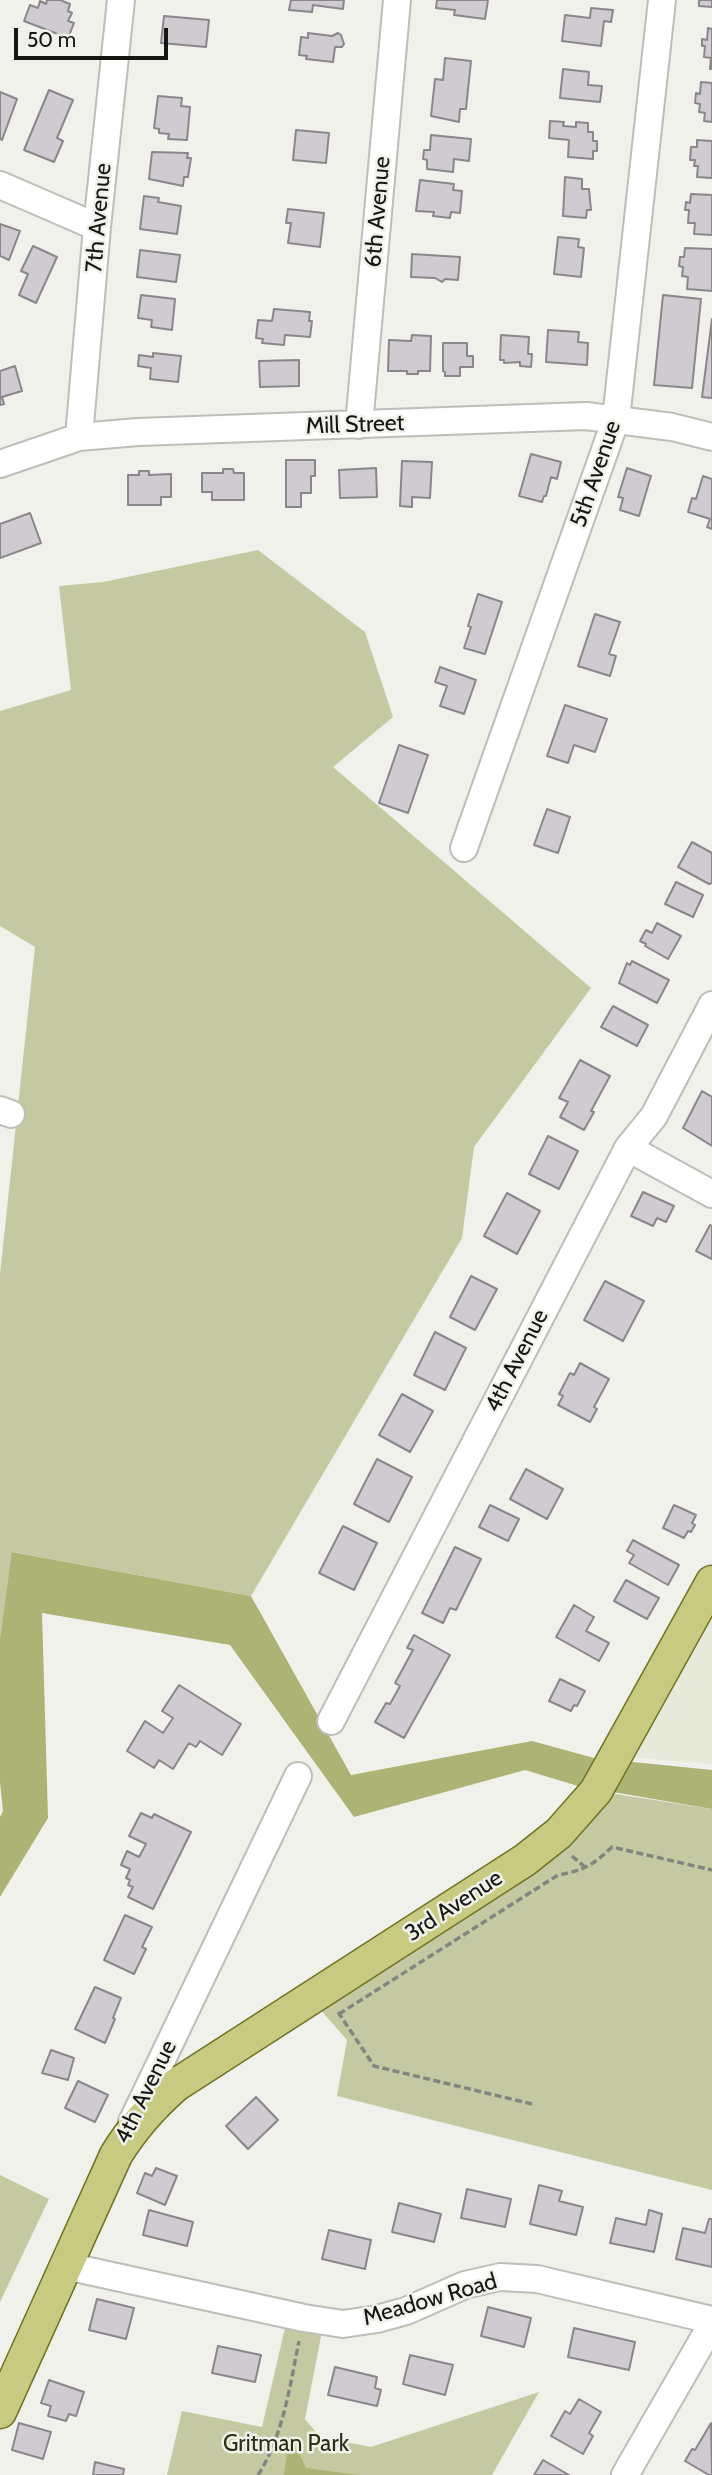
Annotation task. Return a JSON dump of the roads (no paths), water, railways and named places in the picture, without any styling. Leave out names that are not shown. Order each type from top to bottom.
[{"type":"main road","name":"3rd Avenue","points":[[116,2155],[129,2133],[151,2107],[176,2085],[331,2002],[559,1833],[596,1791],[712,1582]]},
{"type":"main road","name":"4th Avenue","points":[[0,2412],[116,2155]]},
{"type":"street","name":"7th Avenue","points":[[79,437],[97,226],[121,0]]},
{"type":"street","name":"6th Avenue","points":[[359,425],[397,0]]},
{"type":"street","name":"5th Avenue","points":[[464,848],[616,419],[663,0]]},
{"type":"street","points":[[0,185],[97,226]]},
{"type":"street","name":"Mill Street","points":[[0,464],[79,437],[138,432],[586,416],[672,426],[712,437]]},
{"type":"street","name":"4th Avenue","points":[[331,1721],[628,1147],[654,1116],[712,1005]]},
{"type":"street","points":[[628,1147],[712,1194]]},
{"type":"street","name":"4th Avenue","points":[[116,2155],[298,1776]]},
{"type":"street","name":"Meadow Road","points":[[66,2266],[304,2318],[343,2323],[405,2312],[466,2285],[500,2277],[537,2278],[712,2322]]},
{"type":"street","points":[[625,2475],[712,2322]]},
{"type":"park label","name":"Gritman Park","points":[[286,2444]]}]
